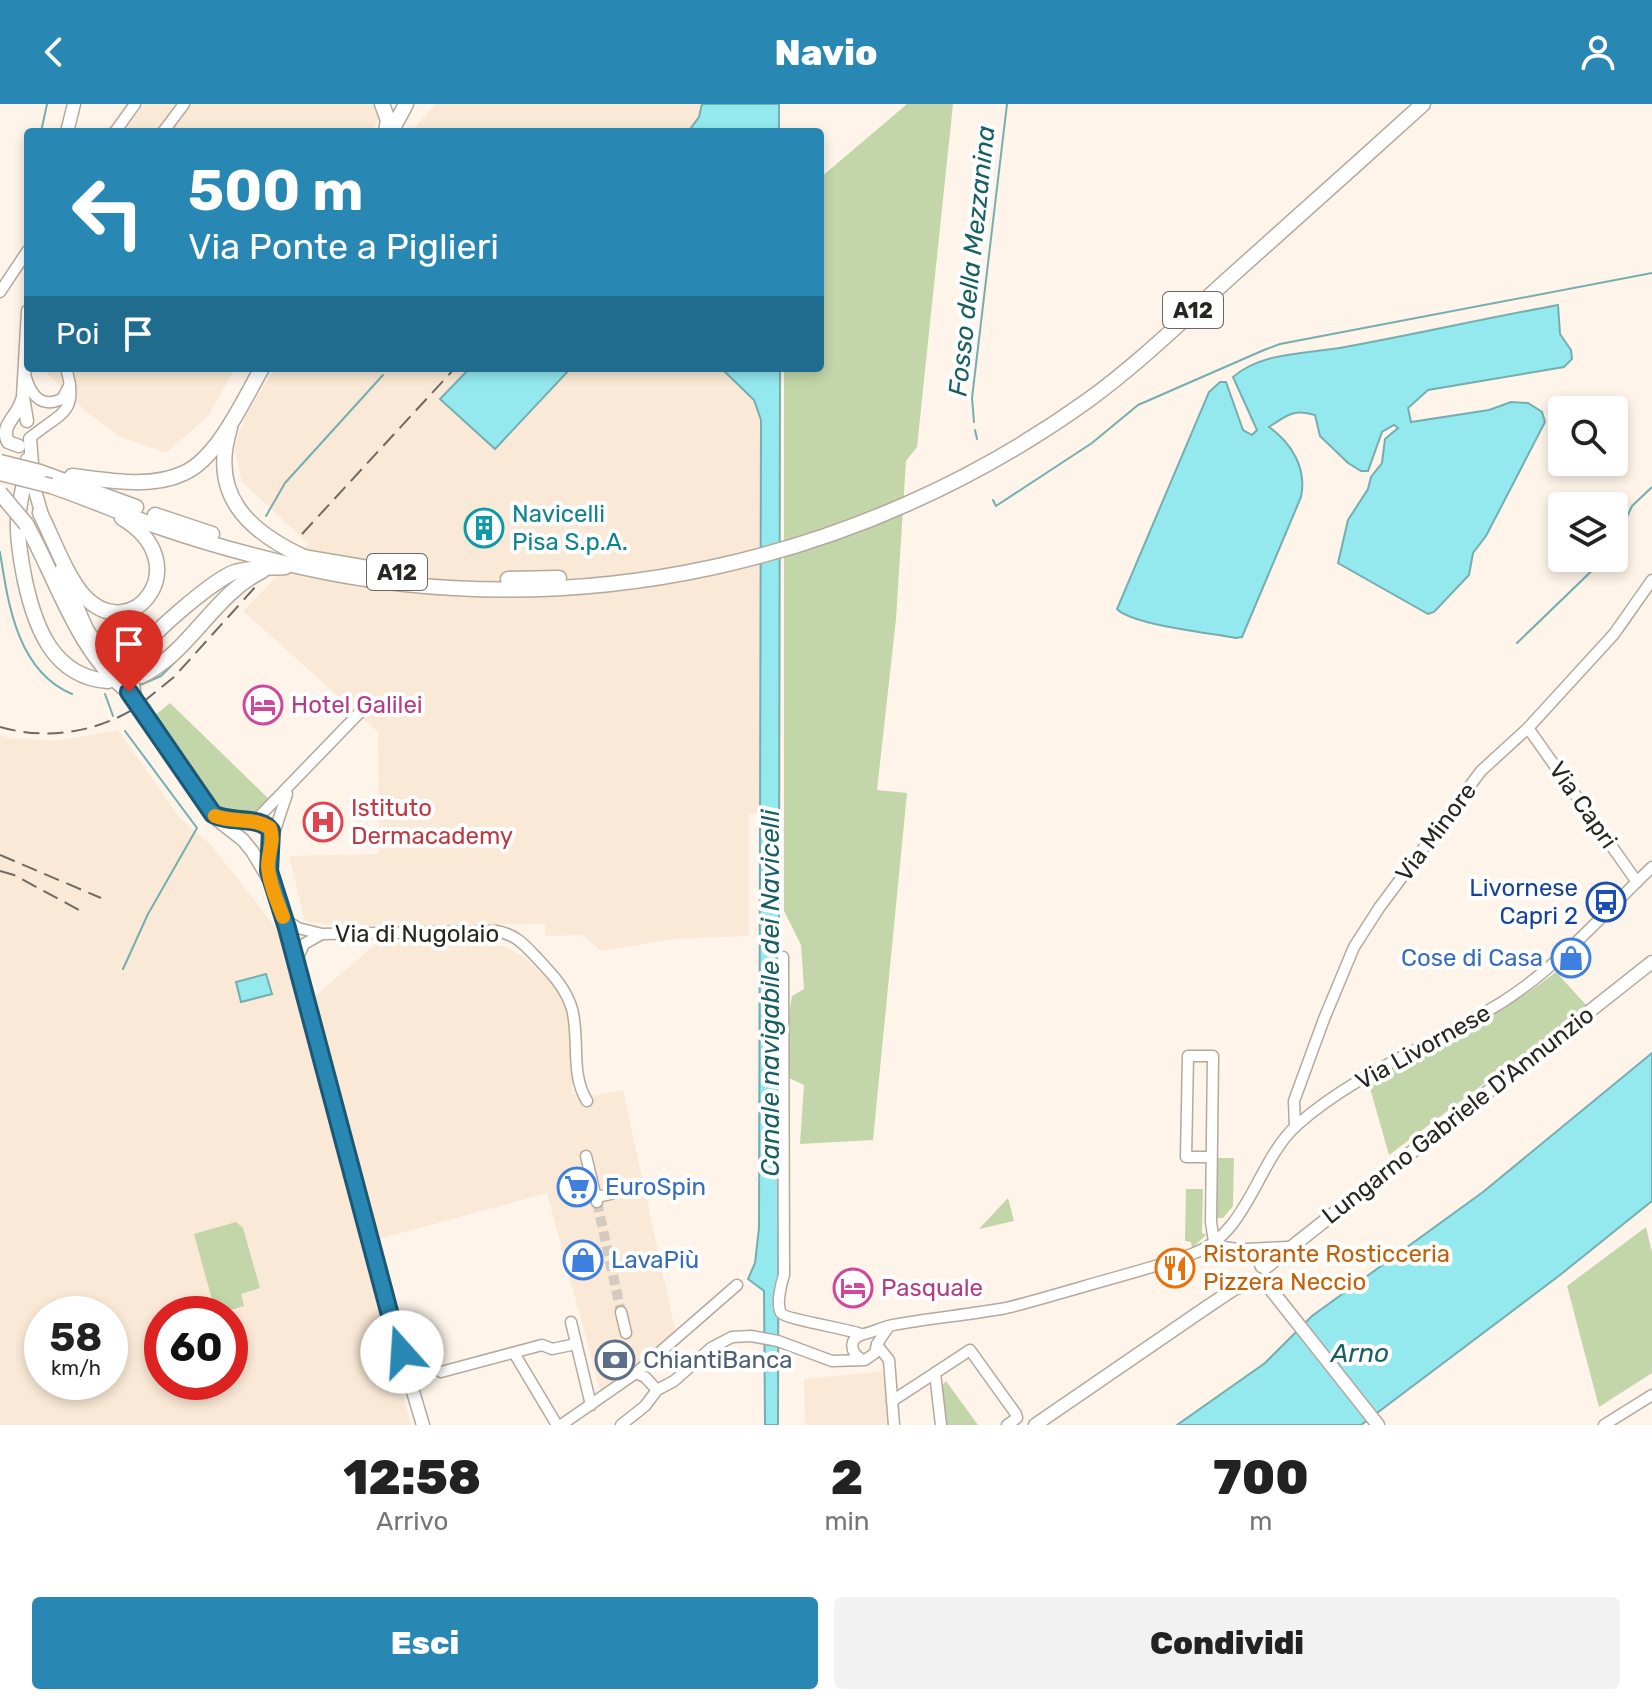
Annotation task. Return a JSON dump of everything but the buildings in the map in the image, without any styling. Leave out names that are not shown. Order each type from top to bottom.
[{"type":"highway","points":[[382,104],[389,128]]},
{"type":"highway","points":[[391,128],[406,104]]},
{"type":"highway","name":"A12","points":[[940,485],[1026,432],[1111,371],[1410,104]]},
{"type":"highway","name":"A12","points":[[129,514],[187,536],[377,579],[445,587],[531,589],[634,581],[719,567],[796,546],[863,523],[1021,445],[1115,379],[1423,104]]},
{"type":"highway","points":[[0,462],[135,481],[169,479],[194,468],[208,454],[260,372]]},
{"type":"highway","points":[[235,415],[226,443],[224,465],[235,504],[249,523],[266,538],[303,562]]},
{"type":"highway","points":[[33,466],[129,514],[152,547],[157,564],[157,581],[151,594],[141,604],[125,611],[98,606],[82,594],[40,513]]},
{"type":"highway","points":[[33,466],[18,528],[23,572],[35,618],[49,648],[64,664],[88,677],[108,681]]},
{"type":"highway","points":[[0,473],[129,514]]},
{"type":"highway","points":[[0,493],[26,524],[93,653],[116,683],[132,697]]},
{"type":"highway","points":[[132,697],[132,669],[143,647],[217,581],[241,571],[303,562]]},
{"type":"highway","points":[[141,676],[166,660],[234,589],[270,568]]},
{"type":"main road","points":[[68,128],[74,104]]},
{"type":"main road","points":[[24,366],[23,420],[32,429],[33,466],[40,513],[77,608],[97,645],[210,810],[243,840],[270,881],[284,919],[397,1342],[423,1425]]},
{"type":"main road","points":[[23,420],[2,426],[8,442],[19,446],[33,466]]},
{"type":"main road","points":[[19,446],[31,438]]},
{"type":"main road","points":[[210,810],[226,820],[267,825],[271,842],[270,881]]},
{"type":"main road","points":[[243,840],[245,829],[253,823]]},
{"type":"main road","points":[[252,851],[263,851],[271,842]]},
{"type":"main road","name":"Lungarno Gabriele D'Annunzio","points":[[1263,1268],[1652,962]]},
{"type":"main road","points":[[1246,1250],[1288,1248]]},
{"type":"main road","points":[[1035,1425],[1216,1301],[1260,1282],[1269,1274],[1263,1268]]},
{"type":"main road","points":[[1260,1282],[1378,1425]]},
{"type":"main road","points":[[397,1342],[416,1425]]},
{"type":"street","points":[[118,128],[135,104]]},
{"type":"street","points":[[166,128],[184,104]]},
{"type":"street","points":[[0,292],[24,256]]},
{"type":"street","points":[[26,372],[30,389],[42,402],[53,403],[62,399],[71,382]]},
{"type":"street","points":[[31,438],[63,412],[72,400],[67,372]]},
{"type":"street","points":[[23,420],[49,422]]},
{"type":"street","name":"Via Minore","points":[[1295,1127],[1294,1101],[1324,1019],[1354,947],[1379,908],[1481,771],[1528,728],[1614,634],[1652,580]]},
{"type":"street","points":[[253,823],[365,707]]},
{"type":"street","name":"Via Capri","points":[[1528,728],[1637,882]]},
{"type":"street","points":[[271,842],[284,800],[292,786]]},
{"type":"street","name":"Via Livornese","points":[[864,1334],[889,1326],[1024,1304],[1198,1252],[1214,1242],[1238,1216],[1278,1148],[1295,1127],[1375,1071],[1498,1004],[1530,983],[1652,867]]},
{"type":"street","name":"Via di Nugolaio","points":[[284,919],[298,928],[322,934],[496,931],[514,936],[555,978],[569,1003],[578,1079],[587,1101]]},
{"type":"street","name":"Via di Nugolaio","points":[[295,964],[304,944],[322,934]]},
{"type":"street","points":[[783,957],[784,1275],[780,1312],[787,1317],[864,1334],[877,1344]]},
{"type":"street","points":[[1211,1157],[1186,1157],[1188,1056],[1213,1056],[1211,1229],[1214,1242],[1256,1253],[1263,1268]]},
{"type":"street","points":[[586,1156],[596,1200],[611,1194]]},
{"type":"street","points":[[514,1353],[559,1425],[636,1373],[737,1285]]},
{"type":"street","points":[[621,1312],[626,1333]]},
{"type":"street","points":[[571,1322],[591,1405]]},
{"type":"street","points":[[874,1358],[877,1344],[889,1326]]},
{"type":"street","points":[[845,1330],[855,1355],[874,1358],[890,1376],[894,1425]]},
{"type":"street","points":[[836,1361],[864,1334]]},
{"type":"street","points":[[621,1425],[645,1406],[657,1390],[674,1381],[720,1342],[737,1336],[789,1344],[836,1361],[874,1358]]},
{"type":"street","points":[[441,1372],[542,1345],[552,1349],[576,1344]]},
{"type":"street","points":[[892,1401],[970,1350],[1016,1414],[1017,1418],[1007,1425]]},
{"type":"street","points":[[636,1373],[645,1377],[657,1390]]},
{"type":"street","points":[[935,1373],[941,1425]]},
{"type":"street","points":[[1604,1425],[1652,1395]]},
{"type":"shaded area","points":[[125,104],[373,104],[380,116],[373,128],[108,128]]},
{"type":"shaded area","points":[[435,104],[702,104],[699,117],[691,128],[414,128]]},
{"type":"shaded area","points":[[46,372],[233,372],[209,415],[166,453],[119,436],[88,413]]},
{"type":"shaded area","points":[[273,372],[466,372],[441,399],[495,449],[567,372],[725,372],[752,398],[761,420],[760,813],[749,814],[749,936],[673,939],[601,951],[583,935],[545,936],[545,924],[336,926],[305,921],[289,856],[379,854],[378,732],[243,611],[309,544],[242,482],[234,445],[247,413]]},
{"type":"shaded area","points":[[118,730],[180,818],[211,845],[279,932],[411,1425],[0,1425],[0,735],[57,741]]},
{"type":"shaded area","points":[[472,942],[507,947],[526,959],[557,988],[566,1006],[573,1060],[572,1094],[577,1094],[576,1099],[623,1090],[676,1334],[601,1394],[547,1193],[379,1239],[315,996],[377,943]]},
{"type":"shaded area","points":[[884,1371],[889,1425],[805,1425],[804,1379]]},
{"type":"green space","points":[[907,104],[953,104],[917,447],[906,461],[896,619],[877,790],[907,793],[873,1140],[800,1144],[804,1085],[789,1078],[788,1020],[792,996],[804,989],[801,945],[784,911],[784,372],[824,372],[824,175]]},
{"type":"green space","points":[[170,703],[270,800],[253,814],[244,815],[220,808],[154,716]]},
{"type":"green space","points":[[1556,972],[1587,1006],[1389,1155],[1368,1081],[1526,994]]},
{"type":"green space","points":[[1217,1158],[1234,1158],[1233,1206],[1223,1218],[1216,1218]]},
{"type":"green space","points":[[1186,1189],[1203,1189],[1202,1233],[1206,1235],[1192,1248],[1191,1242],[1185,1241]]},
{"type":"green space","points":[[1008,1198],[1014,1221],[979,1229]]},
{"type":"green space","points":[[236,1222],[243,1228],[260,1288],[242,1296],[211,1296],[194,1234]]},
{"type":"green space","points":[[1646,1227],[1652,1252],[1652,1373],[1599,1407],[1567,1286]]},
{"type":"green space","points":[[946,1381],[978,1425],[944,1425],[940,1387]]},
{"type":"water","points":[[702,104],[779,104],[779,128],[691,128],[699,117]]},
{"type":"water","points":[[1558,305],[1560,334],[1571,350],[1572,359],[1564,367],[1428,390],[1408,408],[1411,422],[1489,410],[1511,402],[1528,403],[1542,412],[1545,422],[1486,536],[1473,553],[1469,575],[1434,612],[1428,614],[1338,563],[1348,520],[1382,463],[1385,439],[1398,428],[1394,425],[1382,432],[1368,471],[1361,471],[1320,436],[1315,415],[1301,412],[1290,414],[1269,427],[1285,441],[1296,458],[1302,476],[1301,497],[1242,637],[1155,624],[1125,615],[1117,609],[1209,392],[1220,382],[1226,382],[1243,430],[1252,435],[1257,430],[1233,377],[1258,362]]},
{"type":"water","points":[[466,372],[567,372],[495,449],[440,399]]},
{"type":"water","name":"Canale navigabile dei Navicelli","points":[[725,372],[780,372],[778,1425],[765,1425],[764,1291],[748,1279],[755,1263],[759,1228],[761,420],[754,400]]},
{"type":"water","points":[[266,974],[272,994],[241,1002],[236,982]]},
{"type":"water","name":"Arno","points":[[1652,1053],[1652,1201],[1560,1275],[1361,1425],[1177,1425],[1265,1363],[1312,1316],[1483,1192]]},
{"type":"waterway","points":[[42,128],[47,104]]},
{"type":"waterway","name":"Fosso della Mezzanina","points":[[974,422],[972,398],[1007,104]]},
{"type":"waterway","points":[[993,500],[996,506],[1092,443],[1138,405],[1280,344],[1652,273]]},
{"type":"waterway","points":[[266,516],[285,483],[383,375]]},
{"type":"waterway","points":[[975,430],[977,439]]},
{"type":"waterway","points":[[1628,515],[1632,506],[1652,487]]},
{"type":"waterway","points":[[0,552],[12,613],[27,652],[53,683],[72,694]]},
{"type":"waterway","points":[[1517,643],[1591,572]]},
{"type":"waterway","points":[[1599,658],[1652,589]]},
{"type":"waterway","points":[[140,685],[161,676],[181,656]]},
{"type":"waterway","points":[[105,694],[113,716]]},
{"type":"waterway","points":[[123,969],[148,914],[197,828],[125,731]]},
{"type":"tunnel","points":[[597,1202],[621,1312]]},
{"type":"railway","points":[[302,534],[451,372]]},
{"type":"railway","points":[[143,702],[174,677],[257,585]]},
{"type":"railway","points":[[0,727],[35,733],[69,732],[102,724],[134,709]]},
{"type":"railway","points":[[0,855],[101,898]]},
{"type":"railway","points":[[0,871],[14,875],[81,911]]},
{"type":"slow traffic","points":[[215,816],[226,820],[261,822],[270,828],[273,838],[269,847],[270,881],[283,917]]},
{"type":"place","name":"Navicelli Pisa S.p.A.","points":[[484,528]]},
{"type":"place","name":"Hotel Galilei","points":[[263,705]]},
{"type":"place","name":"Istituto Dermacademy","points":[[323,822]]},
{"type":"place","name":"Livornese Capri 2","points":[[1606,902]]},
{"type":"place","name":"Cose di Casa","points":[[1571,958]]},
{"type":"place","name":"EuroSpin","points":[[577,1187]]},
{"type":"place","name":"LavaPiù","points":[[583,1260]]},
{"type":"place","name":"Ristorante Rosticceria Pizzera Neccio","points":[[1175,1268]]},
{"type":"place","name":"Pasquale","points":[[853,1288]]},
{"type":"place","name":"ChiantiBanca","points":[[615,1360]]},
{"type":"route","points":[[129,692],[213,814],[226,820],[261,822],[273,834],[269,847],[270,881],[287,928],[402,1352]]}]
